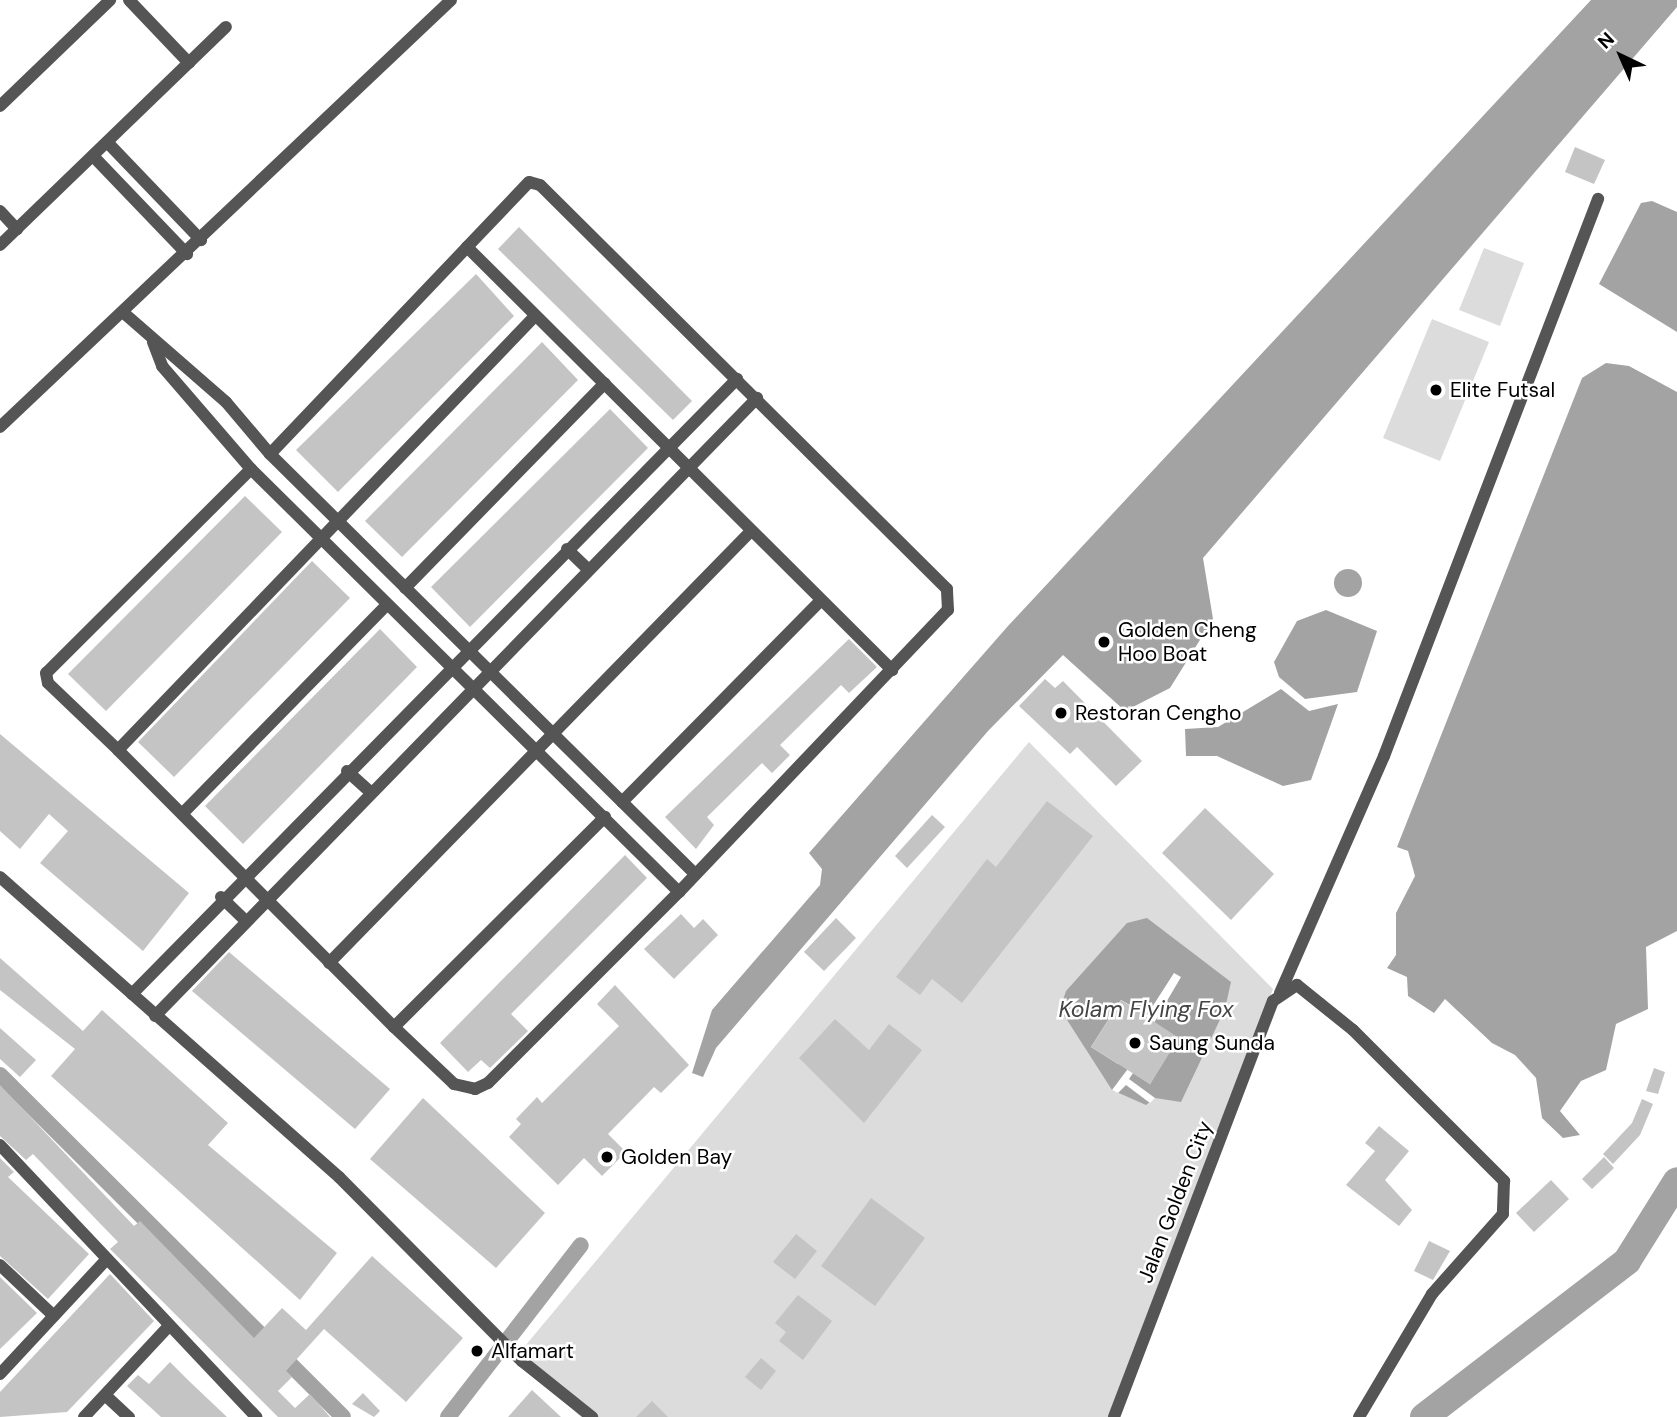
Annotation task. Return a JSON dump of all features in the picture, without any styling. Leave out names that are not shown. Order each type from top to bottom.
[{"type":"street","points":[[0,106],[110,0]]},
{"type":"street","points":[[129,0],[189,63]]},
{"type":"street","points":[[0,427],[125,314],[451,0]]},
{"type":"street","points":[[0,245],[226,27]]},
{"type":"street","points":[[107,142],[201,240]]},
{"type":"street","points":[[93,156],[187,254]]},
{"type":"street","points":[[251,469],[46,673],[48,683],[394,1027],[454,1084],[475,1089],[488,1083],[679,892],[948,610],[947,589],[757,398],[534,181],[467,247],[270,454]]},
{"type":"street","name":"Jalan Golden City","points":[[1114,1417],[1276,997],[1384,757],[1598,199]]},
{"type":"street","points":[[0,212],[17,229]]},
{"type":"street","points":[[467,247],[750,532],[892,670]]},
{"type":"street","points":[[125,314],[153,342],[172,351],[226,402],[270,454],[695,874]]},
{"type":"street","points":[[118,750],[535,316]]},
{"type":"street","points":[[153,342],[162,366],[251,469],[679,892]]},
{"type":"street","points":[[132,994],[221,897],[737,379]]},
{"type":"street","points":[[405,588],[605,383]]},
{"type":"street","points":[[155,1016],[244,919],[757,398]]},
{"type":"street","points":[[209,419],[226,402]]},
{"type":"street","points":[[330,963],[750,532]]},
{"type":"street","points":[[567,549],[588,569]]},
{"type":"street","points":[[622,802],[820,601]]},
{"type":"street","points":[[182,814],[387,605]]},
{"type":"street","points":[[347,771],[370,792]]},
{"type":"street","points":[[394,1027],[605,817]]},
{"type":"street","points":[[0,877],[339,1177],[512,1350],[592,1417]]},
{"type":"street","points":[[221,897],[244,919]]},
{"type":"street","points":[[1276,997],[1297,985],[1325,1003],[1504,1181],[1503,1214],[1432,1294],[1359,1417]]},
{"type":"street","points":[[0,1145],[168,1327],[256,1417]]},
{"type":"street","points":[[1,1369],[107,1258]]},
{"type":"street","points":[[0,1265],[54,1316]]},
{"type":"street","points":[[84,1417],[168,1327]]},
{"type":"street","points":[[105,1395],[129,1417]]},
{"type":"shaded area","points":[[1484,248],[1524,263],[1500,326],[1459,310]]},
{"type":"shaded area","name":"Elite Futsal","points":[[1432,319],[1489,342],[1440,461],[1383,438]]},
{"type":"shaded area","points":[[1029,742],[1273,989],[1110,1417],[581,1417],[515,1358]]},
{"type":"water","points":[[1591,0],[1677,0],[1677,7],[1203,558],[1213,619],[1170,688],[1125,711],[1063,655],[988,731],[716,1048],[703,1077],[692,1073],[712,1010],[820,885],[822,869],[809,853],[1008,626]]},
{"type":"water","points":[[1652,201],[1677,212],[1677,332],[1599,284],[1641,203]]},
{"type":"water","points":[[1606,363],[1629,366],[1677,392],[1677,931],[1646,947],[1648,1009],[1616,1024],[1606,1070],[1581,1081],[1560,1111],[1580,1135],[1563,1138],[1542,1118],[1536,1078],[1515,1055],[1492,1043],[1445,999],[1434,1013],[1408,996],[1407,977],[1387,968],[1396,955],[1396,913],[1415,876],[1408,851],[1397,847],[1582,378]]},
{"type":"water","points":[[1348,569],[1358,573],[1362,583],[1358,593],[1348,597],[1338,593],[1334,583],[1338,573]]},
{"type":"water","points":[[1326,610],[1377,631],[1357,692],[1305,699],[1279,677],[1274,662],[1297,621]]},
{"type":"water","points":[[1281,689],[1309,711],[1338,704],[1311,780],[1283,786],[1217,756],[1186,756],[1185,729],[1218,727]]},
{"type":"water","name":"Kolam Flying Fox","points":[[1147,918],[1231,982],[1225,1009],[1181,1102],[1155,1098],[1146,1105],[1112,1090],[1060,1009],[1066,991],[1127,923]]},
{"type":"pier","name":"Saung Sunda","points":[[1174,973],[1181,977],[1154,1023],[1178,1038],[1150,1084],[1133,1073],[1129,1079],[1155,1098],[1150,1103],[1126,1085],[1118,1093],[1112,1090],[1127,1070],[1129,1047],[1118,1064],[1091,1047],[1121,1000],[1147,1015]]},
{"type":"building","points":[[1575,147],[1605,160],[1594,184],[1565,172]]},
{"type":"building","points":[[519,227],[692,401],[673,420],[498,249]]},
{"type":"building","points":[[476,274],[514,316],[338,492],[296,450]]},
{"type":"building","points":[[542,342],[578,380],[402,557],[365,521]]},
{"type":"building","points":[[610,409],[648,448],[470,627],[431,587]]},
{"type":"building","points":[[245,496],[282,532],[106,711],[68,674]]},
{"type":"building","points":[[312,561],[350,598],[174,777],[138,742]]},
{"type":"building","points":[[380,629],[417,667],[243,844],[205,806]]},
{"type":"building","points":[[849,639],[877,667],[849,693],[841,685],[780,745],[790,755],[772,773],[762,763],[707,817],[714,825],[696,849],[665,817]]},
{"type":"building","name":"Restoran Cengho","points":[[1045,679],[1055,688],[1063,681],[1142,761],[1116,786],[1077,747],[1070,754],[1019,706]]},
{"type":"building","points":[[0,734],[189,893],[143,951],[40,863],[68,831],[49,814],[20,849],[0,831]]},
{"type":"building","points":[[1047,801],[1093,836],[962,1003],[932,979],[920,995],[896,977],[987,859],[996,867]]},
{"type":"building","points":[[1205,808],[1274,874],[1231,920],[1162,853]]},
{"type":"building","points":[[932,815],[945,827],[907,868],[895,856]]},
{"type":"building","points":[[625,855],[647,878],[511,1014],[528,1031],[490,1068],[481,1060],[468,1072],[440,1043]]},
{"type":"building","points":[[681,914],[694,928],[703,919],[718,935],[674,979],[644,949]]},
{"type":"building","points":[[836,918],[856,938],[824,971],[804,952]]},
{"type":"building","points":[[229,952],[390,1089],[355,1129],[192,991]]},
{"type":"building","points":[[0,958],[83,1031],[102,1010],[228,1123],[208,1145],[337,1253],[300,1300],[51,1076],[75,1049],[0,990]]},
{"type":"building","points":[[615,985],[689,1065],[661,1093],[654,1087],[608,1134],[626,1152],[602,1176],[584,1158],[558,1185],[509,1137],[521,1124],[516,1119],[537,1097],[542,1103],[619,1026],[597,1004]]},
{"type":"building","name":"Saung Sunda","points":[[1121,1000],[1179,1038],[1150,1084],[1091,1047]]},
{"type":"building","points":[[835,1019],[869,1050],[889,1024],[922,1050],[864,1123],[799,1058]]},
{"type":"building","points":[[0,1028],[36,1060],[20,1077],[0,1059]]},
{"type":"building","points":[[1654,1068],[1665,1072],[1658,1094],[1646,1091]]},
{"type":"building","points":[[0,1085],[134,1226],[140,1221],[254,1338],[282,1308],[306,1330],[372,1256],[463,1338],[406,1402],[324,1329],[286,1371],[292,1377],[278,1391],[295,1408],[310,1394],[330,1417],[278,1417],[110,1249],[118,1242],[33,1154],[26,1160],[0,1136]]},
{"type":"building","points":[[423,1098],[545,1213],[496,1268],[370,1159]]},
{"type":"building","points":[[1642,1099],[1653,1104],[1640,1135],[1613,1164],[1603,1154],[1632,1123]]},
{"type":"building","points":[[1379,1126],[1409,1151],[1385,1180],[1412,1210],[1399,1226],[1346,1185],[1375,1151],[1365,1143]]},
{"type":"building","points":[[1604,1157],[1614,1168],[1592,1189],[1582,1179]]},
{"type":"building","points":[[0,1158],[14,1172],[8,1177],[89,1254],[48,1299],[0,1256]]},
{"type":"building","points":[[1551,1180],[1569,1199],[1534,1232],[1516,1213]]},
{"type":"building","points":[[871,1198],[925,1238],[875,1306],[821,1266]]},
{"type":"building","points":[[796,1234],[817,1251],[795,1279],[773,1262]]},
{"type":"building","points":[[1429,1241],[1450,1251],[1433,1280],[1414,1271]]},
{"type":"building","points":[[110,1274],[154,1321],[67,1412],[0,1417],[0,1392]]},
{"type":"building","points":[[0,1277],[37,1313],[0,1349]]},
{"type":"building","points":[[798,1295],[832,1321],[803,1360],[779,1341],[786,1332],[775,1323]]},
{"type":"building","points":[[761,1358],[776,1371],[761,1390],[745,1377]]},
{"type":"building","points":[[170,1362],[227,1417],[161,1417],[127,1386],[138,1375],[149,1384]]},
{"type":"building","points":[[532,1390],[561,1417],[508,1417]]},
{"type":"building","points":[[363,1393],[380,1411],[374,1417],[352,1404]]},
{"type":"building","points":[[652,1401],[668,1417],[636,1417]]},
{"type":"waterway","points":[[0,1075],[343,1417]]},
{"type":"waterway","points":[[1424,1417],[1627,1261],[1677,1181]]},
{"type":"waterway","points":[[448,1417],[581,1245]]},
{"type":"place","name":"Elite Futsal","points":[[1436,390]]},
{"type":"place","name":"Golden Cheng Hoo Boat","points":[[1104,642]]},
{"type":"place","name":"Restoran Cengho","points":[[1061,713]]},
{"type":"place","name":"Saung Sunda","points":[[1135,1043]]},
{"type":"place","name":"Golden Bay","points":[[607,1157]]},
{"type":"place","name":"Alfamart","points":[[477,1351]]}]
